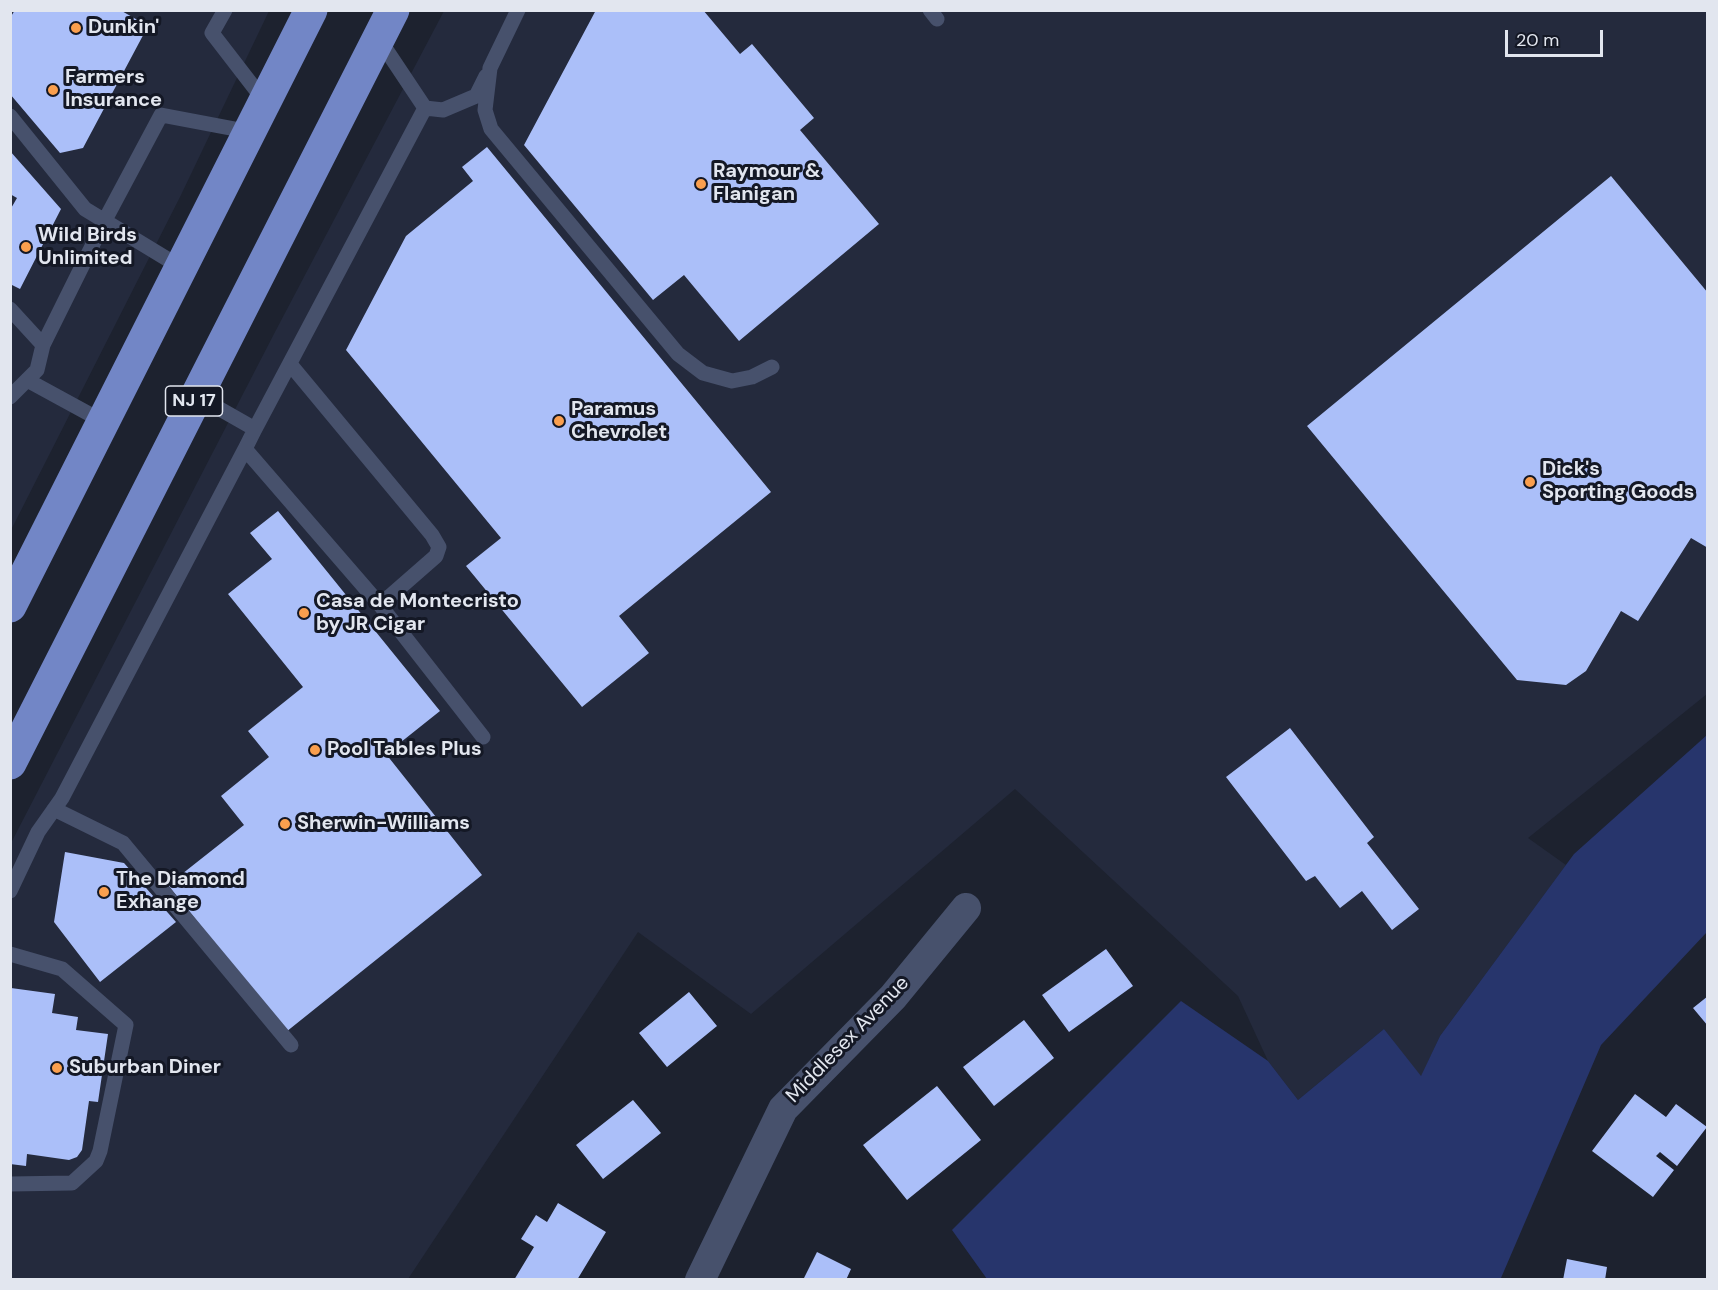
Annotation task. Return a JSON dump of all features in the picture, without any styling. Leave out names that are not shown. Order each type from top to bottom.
[{"type":"highway","points":[[10,606],[311,10]]},
{"type":"highway","name":"NJ 17","points":[[10,763],[386,25]]},
{"type":"street","name":"Middlesex Avenue","points":[[700,1280],[783,1108],[893,997],[966,908]]},
{"type":"lane","points":[[225,10],[212,33],[266,103]]},
{"type":"lane","points":[[425,108],[443,110],[476,96],[518,10]]},
{"type":"lane","points":[[386,25],[425,108]]},
{"type":"lane","points":[[490,68],[485,110],[491,129],[678,354],[703,373],[732,381],[752,377],[772,367]]},
{"type":"lane","points":[[10,891],[38,831],[76,772],[425,108]]},
{"type":"lane","points":[[10,397],[37,370],[43,345],[105,220],[161,115],[251,132]]},
{"type":"lane","points":[[10,116],[85,209],[182,268]]},
{"type":"lane","points":[[10,309],[43,345]]},
{"type":"lane","points":[[290,364],[439,547],[436,556],[380,605]]},
{"type":"lane","points":[[27,380],[104,422]]},
{"type":"lane","points":[[197,396],[255,429]]},
{"type":"lane","points":[[245,449],[380,605],[483,737]]},
{"type":"lane","points":[[54,809],[123,843],[291,1045]]},
{"type":"lane","points":[[10,954],[62,969],[126,1025],[96,1161],[72,1183],[10,1184]]},
{"type":"shaded area","points":[[11,11],[269,11],[180,197],[11,530]]},
{"type":"shaded area","points":[[444,11],[1707,11],[1707,694],[1528,838],[1566,865],[1440,1036],[1421,1077],[1384,1029],[1298,1100],[1268,1061],[1238,996],[1015,789],[751,1014],[638,932],[408,1279],[11,1279],[10,845]]},
{"type":"shaded area","points":[[1707,735],[1707,932],[1601,1045],[1501,1278],[987,1279],[952,1230],[1181,1001],[1268,1061],[1298,1100],[1384,1029],[1421,1076],[1440,1036],[1574,854]]},
{"type":"building","points":[[15,10],[120,10],[148,26],[83,148],[60,153],[10,94],[10,18]]},
{"type":"building","name":"Raymour & Flanigan","points":[[596,10],[703,10],[740,54],[752,44],[814,118],[800,130],[879,224],[739,341],[684,275],[653,300],[524,145]]},
{"type":"building","name":"Paramus Chevrolet","points":[[487,147],[771,492],[619,616],[649,653],[582,707],[466,566],[501,538],[346,350],[406,236],[473,181],[462,167]]},
{"type":"building","name":"Wild Birds Unlimited","points":[[10,151],[61,209],[20,289],[10,284],[10,210],[17,198],[10,194]]},
{"type":"building","name":"Dick's Sporting Goods","points":[[1611,176],[1708,293],[1708,548],[1691,538],[1638,621],[1621,611],[1586,671],[1566,685],[1517,680],[1307,426]]},
{"type":"building","points":[[278,511],[440,711],[386,754],[482,875],[286,1032],[168,885],[244,825],[221,796],[269,757],[248,731],[303,687],[228,594],[272,559],[250,533]]},
{"type":"building","points":[[1290,728],[1374,837],[1367,843],[1419,909],[1392,930],[1362,891],[1340,908],[1315,876],[1306,881],[1226,777]]},
{"type":"building","name":"The Diamond Exhange","points":[[65,852],[124,863],[176,922],[100,982],[54,922]]},
{"type":"building","points":[[1106,949],[1133,986],[1069,1032],[1042,995]]},
{"type":"building","name":"Suburban Diner","points":[[11,988],[55,994],[52,1013],[78,1017],[76,1030],[108,1034],[98,1102],[89,1101],[82,1150],[77,1157],[69,1160],[27,1154],[26,1166],[10,1164]]},
{"type":"building","points":[[689,992],[717,1026],[667,1067],[639,1033]]},
{"type":"building","points":[[1708,996],[1708,1026],[1693,1008]]},
{"type":"building","points":[[1024,1020],[1054,1058],[994,1106],[963,1067]]},
{"type":"building","points":[[937,1086],[981,1140],[907,1200],[863,1145]]},
{"type":"building","points":[[1635,1094],[1666,1117],[1676,1104],[1707,1127],[1677,1166],[1660,1152],[1656,1156],[1674,1170],[1653,1197],[1592,1151]]},
{"type":"building","points":[[633,1100],[661,1133],[603,1179],[576,1145]]},
{"type":"building","points":[[558,1203],[606,1232],[577,1280],[514,1280],[534,1247],[521,1239],[536,1215],[547,1222]]},
{"type":"building","points":[[817,1252],[851,1269],[846,1280],[803,1280]]},
{"type":"building","points":[[1567,1259],[1607,1267],[1605,1280],[1563,1280]]},
{"type":"place","name":"Dunkin'","points":[[76,28]]},
{"type":"place","name":"Farmers Insurance","points":[[53,90]]},
{"type":"place","name":"Raymour & Flanigan","points":[[701,184]]},
{"type":"place","name":"Wild Birds Unlimited","points":[[26,247]]},
{"type":"place","name":"Paramus Chevrolet","points":[[559,421]]},
{"type":"place","name":"Dick's Sporting Goods","points":[[1530,482]]},
{"type":"place","name":"Casa de Montecristo by JR Cigar","points":[[304,613]]},
{"type":"place","name":"Pool Tables Plus","points":[[315,750]]},
{"type":"place","name":"Sherwin-Williams","points":[[285,824]]},
{"type":"place","name":"The Diamond Exhange","points":[[104,892]]},
{"type":"place","name":"Suburban Diner","points":[[57,1068]]}]
